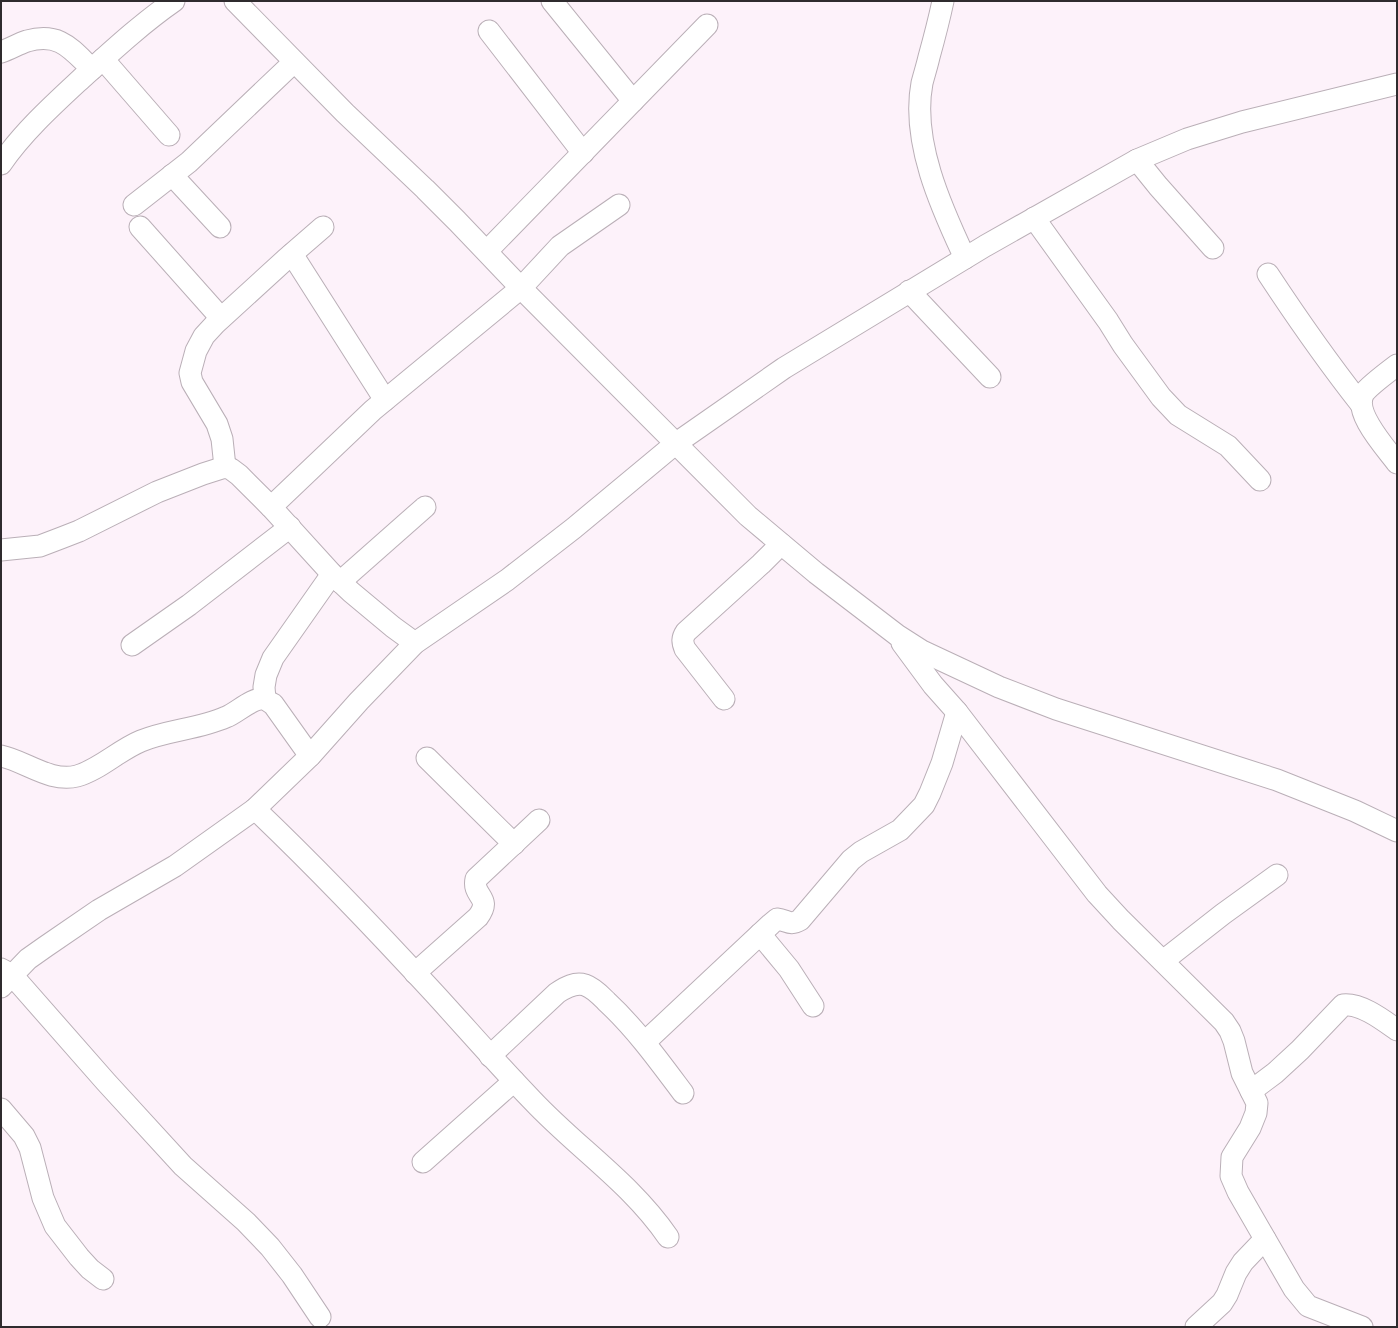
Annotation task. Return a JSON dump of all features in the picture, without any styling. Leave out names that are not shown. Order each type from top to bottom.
[{"type":"street","points":[[1,164],[12,148],[58,100],[155,14],[174,1]]},
{"type":"street","points":[[235,1],[345,113],[425,189],[487,251],[521,288],[748,516],[816,573],[897,635],[922,651],[999,687],[1056,709],[1277,780],[1355,811],[1397,831]]},
{"type":"street","points":[[552,1],[633,101]]},
{"type":"street","points":[[943,1],[922,84],[920,106],[921,133],[927,162],[937,193],[948,223],[965,258]]},
{"type":"street","points":[[487,251],[707,25]]},
{"type":"street","points":[[489,31],[583,153]]},
{"type":"street","points":[[1,52],[27,41],[43,38],[56,40],[97,64],[169,135]]},
{"type":"street","points":[[134,205],[206,146],[294,62]]},
{"type":"street","points":[[320,1317],[292,1275],[270,1247],[246,1222],[183,1166],[106,1082],[5,977],[28,959],[99,910],[175,866],[255,809],[310,756],[359,701],[416,643],[507,580],[574,528],[675,444],[790,364],[965,258],[1137,160],[1187,139],[1242,122],[1397,84]]},
{"type":"street","points":[[1137,160],[1213,248]]},
{"type":"street","points":[[172,175],[220,227]]},
{"type":"street","points":[[271,507],[384,400],[521,288],[560,246],[620,205]]},
{"type":"street","points":[[1034,218],[1165,402],[1178,415],[1228,446],[1260,480]]},
{"type":"street","points":[[140,227],[221,318]]},
{"type":"street","points":[[225,467],[222,439],[217,424],[192,382],[190,373],[196,351],[204,336],[221,318],[323,227]]},
{"type":"street","points":[[292,254],[384,400]]},
{"type":"street","points":[[1268,274],[1320,350],[1360,403],[1363,413],[1372,429],[1397,463]]},
{"type":"street","points":[[909,291],[990,377]]},
{"type":"street","points":[[1360,403],[1364,393],[1397,365]]},
{"type":"street","points":[[1,550],[40,546],[79,531],[158,492],[225,467],[231,469],[239,475],[271,507],[336,578],[394,627],[416,643]]},
{"type":"street","points":[[265,699],[264,688],[266,675],[273,658],[336,578],[425,506]]},
{"type":"street","points":[[132,645],[189,605],[290,527]]},
{"type":"street","points":[[724,699],[685,649],[682,643],[683,637],[686,632],[781,544]]},
{"type":"street","points":[[897,635],[933,685],[957,712],[1098,894],[1121,920],[1224,1022],[1234,1041],[1242,1073],[1257,1103],[1256,1113],[1250,1128],[1232,1157],[1231,1176],[1238,1192],[1294,1289],[1317,1320],[1362,1327]]},
{"type":"street","points":[[1,756],[10,758],[50,774],[62,777],[76,776],[88,772],[141,741],[214,722],[228,717],[254,701],[265,699],[272,704],[310,756]]},
{"type":"street","points":[[645,1042],[777,919],[784,919],[790,923],[800,920],[852,860],[861,852],[900,830],[910,821],[924,805],[930,793],[942,763],[957,712]]},
{"type":"street","points":[[426,758],[514,844]]},
{"type":"street","points":[[255,809],[309,861],[415,973],[550,1120],[625,1186],[656,1220],[668,1237]]},
{"type":"street","points":[[415,973],[478,917],[483,910],[484,904],[482,898],[476,890],[476,880],[539,820]]},
{"type":"street","points":[[1163,961],[1278,875]]},
{"type":"street","points":[[760,934],[789,969],[813,1006]]},
{"type":"street","points":[[490,1056],[557,993],[565,987],[576,983],[586,985],[597,992],[628,1023],[645,1042],[683,1093]]},
{"type":"street","points":[[1251,1091],[1275,1073],[1300,1050],[1343,1005],[1350,1004],[1377,1016],[1397,1030]]},
{"type":"street","points":[[423,1162],[514,1081]]},
{"type":"street","points":[[1,1109],[24,1136],[30,1148],[43,1198],[55,1226],[79,1257],[90,1269],[103,1279]]},
{"type":"street","points":[[1196,1327],[1228,1295],[1236,1273],[1243,1262],[1265,1239]]}]
